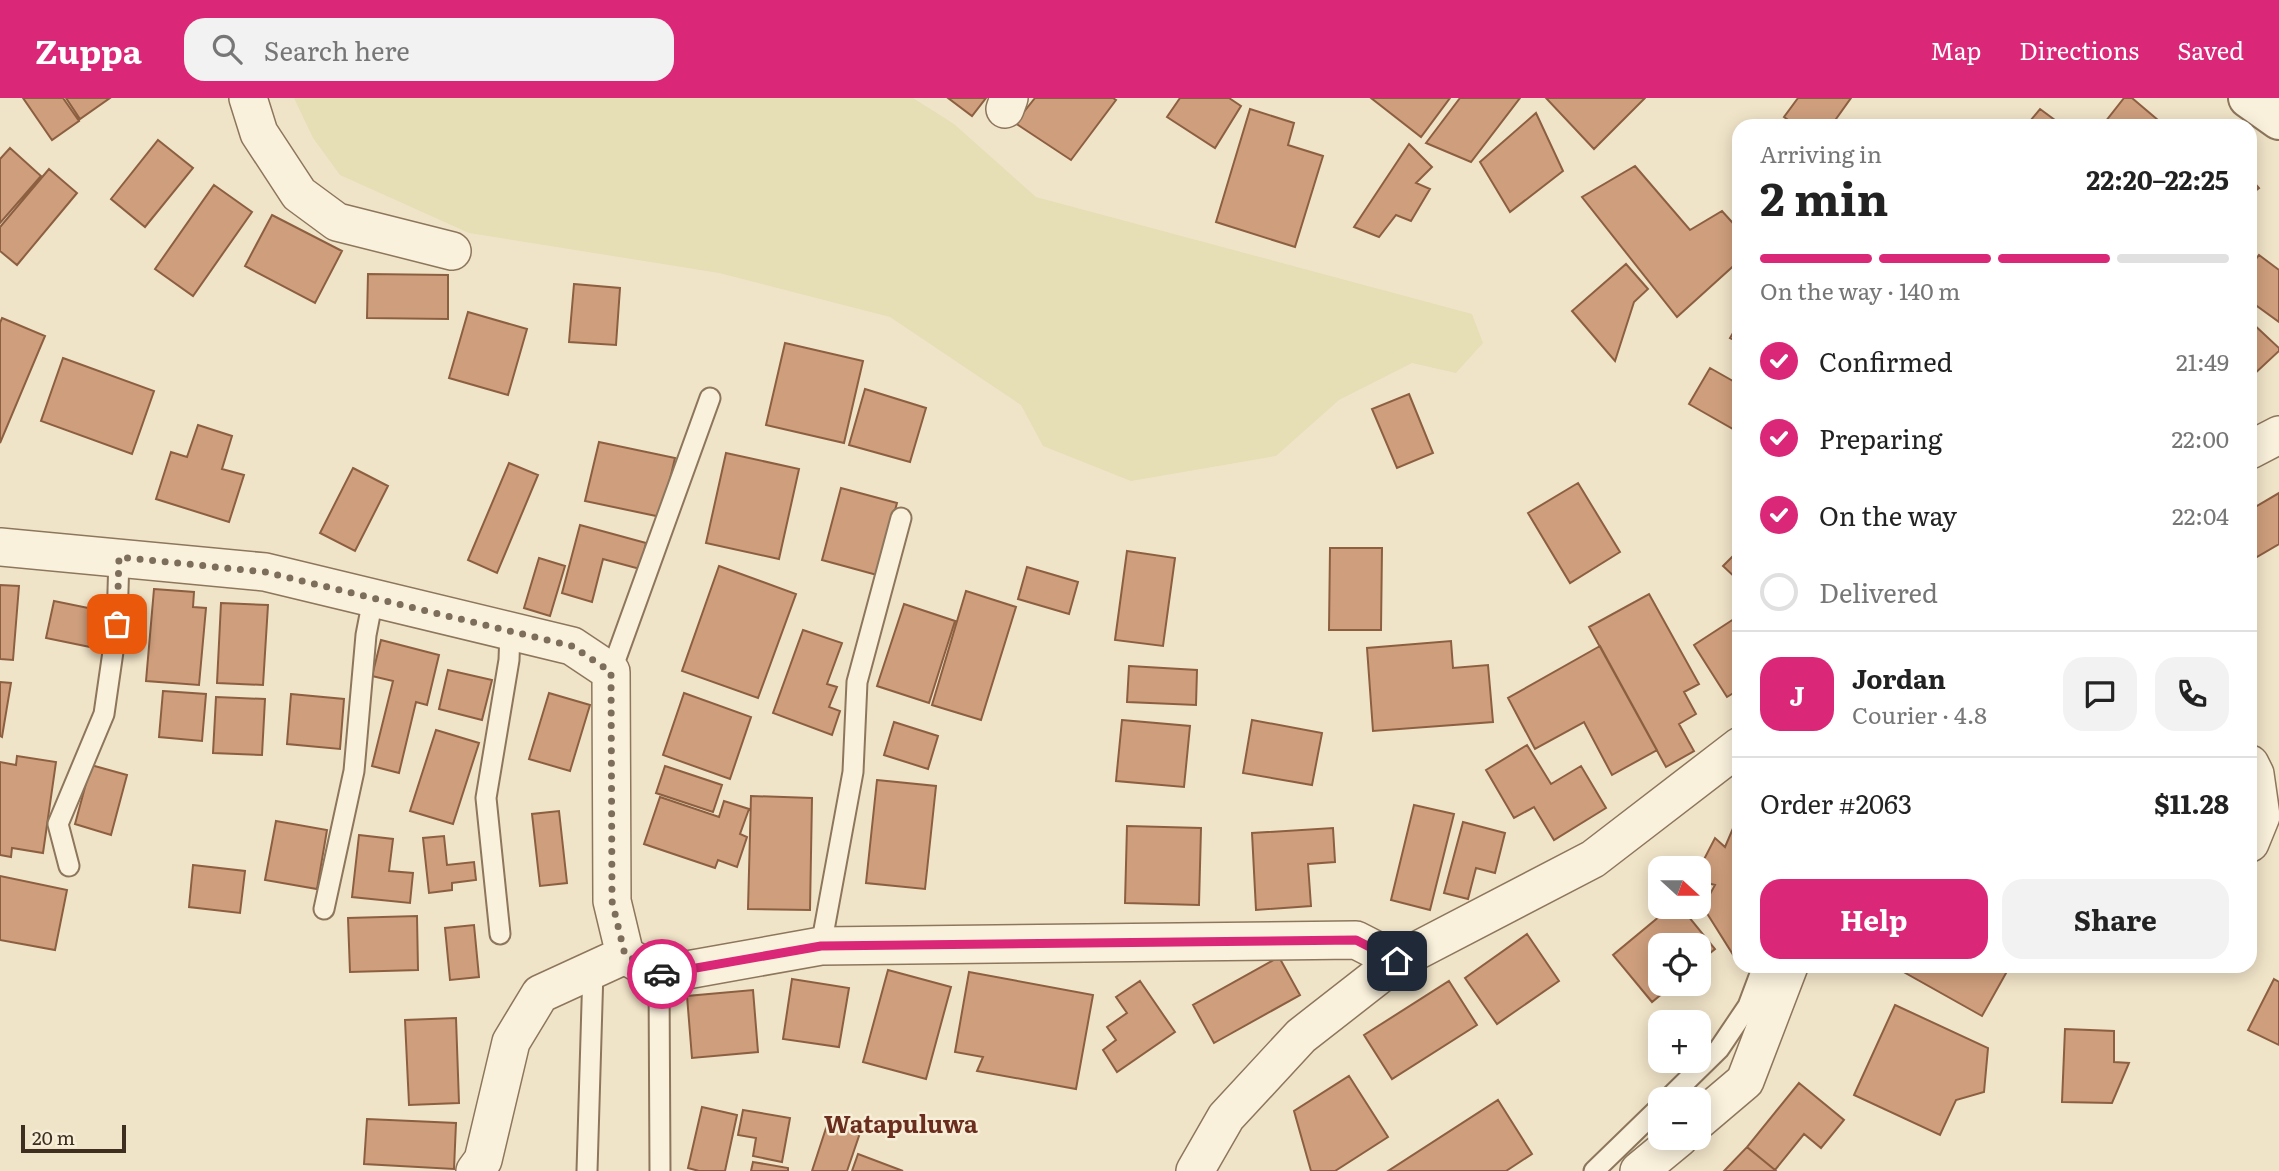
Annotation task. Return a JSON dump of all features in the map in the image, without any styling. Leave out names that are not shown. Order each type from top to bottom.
[{"type":"street","points":[[248,98],[259,133],[299,194],[337,222],[452,251]]},
{"type":"street","points":[[2248,98],[2279,120]]},
{"type":"street","points":[[2257,446],[2279,435]]},
{"type":"street","points":[[0,547],[265,572],[572,646],[611,672],[612,901],[625,955],[659,975],[821,946],[1356,940],[1397,961]]},
{"type":"street","points":[[1195,1171],[1226,1117],[1301,1036],[1397,961],[1593,859],[1732,752]]},
{"type":"street","points":[[2257,788],[2261,816],[2257,826]]},
{"type":"street","points":[[475,1171],[483,1160],[511,1042],[540,995],[625,955]]},
{"type":"street","points":[[1711,1110],[1745,1081],[1787,973]]},
{"type":"street","points":[[1639,1171],[1664,1150]]},
{"type":"lane","points":[[611,672],[710,398]]},
{"type":"lane","points":[[821,946],[853,772],[857,682],[901,518]]},
{"type":"lane","points":[[69,866],[58,824],[104,714],[117,624],[119,557]]},
{"type":"lane","points":[[324,909],[354,771],[366,635],[373,599]]},
{"type":"lane","points":[[500,934],[486,798],[509,660],[510,631]]},
{"type":"lane","points":[[587,1171],[593,970]]},
{"type":"lane","points":[[1680,1087],[1719,1049],[1748,1006],[1760,973]]},
{"type":"lane","points":[[659,975],[660,1171]]},
{"type":"lane","points":[[1594,1171],[1648,1119]]},
{"type":"shaded area","points":[[294,98],[913,98],[954,124],[1036,197],[1472,314],[1483,343],[1456,373],[1412,363],[1339,400],[1276,456],[1131,481],[1043,446],[1021,405],[890,317],[719,273],[469,233],[340,175],[313,138]]},
{"type":"building","points":[[23,98],[63,98],[79,121],[52,140]]},
{"type":"building","points":[[66,98],[110,98],[80,119]]},
{"type":"building","points":[[948,98],[986,98],[972,116]]},
{"type":"building","points":[[1035,98],[1116,100],[1071,160],[1015,123]]},
{"type":"building","points":[[1180,98],[1229,98],[1241,106],[1215,148],[1167,117]]},
{"type":"building","points":[[1371,98],[1450,98],[1421,137]]},
{"type":"building","points":[[1460,98],[1520,98],[1471,162],[1426,143]]},
{"type":"building","points":[[1546,98],[1645,98],[1594,149]]},
{"type":"building","points":[[1798,98],[1851,98],[1836,119],[1784,117]]},
{"type":"building","points":[[2124,98],[2132,98],[2157,119],[2108,119]]},
{"type":"building","points":[[1250,109],[1294,123],[1288,145],[1323,156],[1295,247],[1216,222]]},
{"type":"building","points":[[2040,109],[2054,119],[2032,119]]},
{"type":"building","points":[[1536,113],[1563,171],[1510,212],[1480,162]]},
{"type":"building","points":[[158,140],[193,168],[145,227],[111,199]]},
{"type":"building","points":[[1409,144],[1432,167],[1416,183],[1430,189],[1411,221],[1396,215],[1379,237],[1354,227]]},
{"type":"building","points":[[10,148],[41,176],[0,223],[0,159]]},
{"type":"building","points":[[1635,166],[1690,230],[1722,211],[1732,222],[1732,267],[1677,317],[1582,197]]},
{"type":"building","points":[[49,169],[77,193],[17,265],[0,251],[0,227]]},
{"type":"building","points":[[214,185],[252,212],[193,296],[155,269]]},
{"type":"building","points":[[272,215],[342,251],[315,303],[245,266]]},
{"type":"building","points":[[2259,255],[2279,270],[2279,322],[2257,306]]},
{"type":"building","points":[[1626,264],[1648,289],[1634,302],[1615,361],[1572,311]]},
{"type":"building","points":[[368,274],[448,275],[448,319],[367,318]]},
{"type":"building","points":[[574,284],[620,288],[616,345],[569,342]]},
{"type":"building","points":[[468,312],[527,329],[508,395],[449,378]]},
{"type":"building","points":[[2,318],[45,336],[0,443],[0,323]]},
{"type":"building","points":[[2257,328],[2279,348],[2257,371]]},
{"type":"building","points":[[785,343],[863,361],[844,443],[766,425]]},
{"type":"building","points":[[63,358],[154,391],[132,454],[41,421]]},
{"type":"building","points":[[1710,368],[1732,380],[1732,428],[1689,404]]},
{"type":"building","points":[[865,389],[926,408],[910,462],[849,445]]},
{"type":"building","points":[[1409,394],[1433,453],[1397,468],[1372,409]]},
{"type":"building","points":[[198,425],[232,436],[222,469],[244,475],[229,522],[156,499],[171,452],[187,457]]},
{"type":"building","points":[[599,442],[675,458],[661,517],[585,501]]},
{"type":"building","points":[[726,453],[799,469],[779,559],[706,543]]},
{"type":"building","points":[[509,463],[538,475],[497,573],[468,560]]},
{"type":"building","points":[[353,468],[388,486],[355,551],[320,533]]},
{"type":"building","points":[[1578,483],[1620,552],[1570,583],[1528,513]]},
{"type":"building","points":[[841,488],[897,503],[877,575],[822,560]]},
{"type":"building","points":[[2279,493],[2279,544],[2257,557],[2257,506]]},
{"type":"building","points":[[580,525],[646,543],[640,569],[603,559],[592,602],[562,593]]},
{"type":"building","points":[[1330,548],[1382,548],[1381,630],[1329,630]]},
{"type":"building","points":[[1127,551],[1175,558],[1163,646],[1115,640]]},
{"type":"building","points":[[1732,557],[1732,574],[1723,566]]},
{"type":"building","points":[[539,558],[565,566],[550,616],[524,608]]},
{"type":"building","points":[[719,566],[796,594],[758,698],[682,671]]},
{"type":"building","points":[[1027,567],[1078,582],[1069,614],[1018,599]]},
{"type":"building","points":[[0,585],[19,586],[13,660],[0,659]]},
{"type":"building","points":[[154,589],[194,592],[193,607],[206,608],[199,685],[146,681]]},
{"type":"building","points":[[966,591],[1016,607],[981,720],[932,705]]},
{"type":"building","points":[[1649,594],[1699,684],[1684,692],[1696,714],[1679,724],[1694,751],[1666,767],[1589,627]]},
{"type":"building","points":[[54,601],[103,611],[95,648],[46,638]]},
{"type":"building","points":[[221,603],[268,605],[263,685],[217,683]]},
{"type":"building","points":[[904,604],[955,621],[929,703],[877,686]]},
{"type":"building","points":[[1732,620],[1732,694],[1727,697],[1694,645]]},
{"type":"building","points":[[803,630],[842,643],[827,684],[837,687],[829,707],[840,711],[832,735],[773,713]]},
{"type":"building","points":[[381,640],[439,655],[427,705],[416,702],[399,773],[372,766],[393,681],[372,676]]},
{"type":"building","points":[[1451,641],[1453,668],[1488,665],[1493,722],[1373,731],[1367,648]]},
{"type":"building","points":[[1600,646],[1657,750],[1612,775],[1584,722],[1535,749],[1508,698]]},
{"type":"building","points":[[1129,666],[1197,670],[1196,705],[1127,702]]},
{"type":"building","points":[[448,670],[492,680],[482,720],[439,709]]},
{"type":"building","points":[[0,682],[11,683],[2,737],[0,736]]},
{"type":"building","points":[[163,691],[206,694],[202,741],[159,737]]},
{"type":"building","points":[[549,693],[590,705],[570,771],[529,759]]},
{"type":"building","points":[[684,693],[751,717],[730,779],[663,755]]},
{"type":"building","points":[[291,694],[344,699],[340,749],[287,744]]},
{"type":"building","points":[[216,697],[265,699],[262,755],[213,753]]},
{"type":"building","points":[[1122,720],[1190,726],[1184,787],[1116,781]]},
{"type":"building","points":[[1252,720],[1322,733],[1312,785],[1243,773]]},
{"type":"building","points":[[894,722],[938,736],[928,769],[884,755]]},
{"type":"building","points":[[436,730],[479,743],[453,824],[410,811]]},
{"type":"building","points":[[1527,745],[1551,784],[1581,766],[1606,808],[1554,840],[1534,807],[1514,818],[1486,770]]},
{"type":"building","points":[[17,756],[56,762],[43,853],[12,848],[11,857],[0,855],[0,762],[16,765]]},
{"type":"building","points":[[91,765],[127,775],[111,835],[75,824]]},
{"type":"building","points":[[665,766],[722,785],[713,812],[656,793]]},
{"type":"building","points":[[877,780],[936,786],[925,889],[866,883]]},
{"type":"building","points":[[751,796],[812,798],[810,910],[748,909]]},
{"type":"building","points":[[660,797],[719,817],[724,801],[749,809],[740,834],[747,837],[737,867],[718,860],[715,868],[644,844]]},
{"type":"building","points":[[1414,805],[1454,814],[1430,910],[1391,900]]},
{"type":"building","points":[[559,811],[567,883],[540,886],[532,814]]},
{"type":"building","points":[[276,821],[327,830],[317,889],[265,880]]},
{"type":"building","points":[[1463,822],[1505,833],[1495,873],[1476,868],[1468,899],[1444,893]]},
{"type":"building","points":[[1127,826],[1201,828],[1199,905],[1125,903]]},
{"type":"building","points":[[1333,828],[1335,862],[1308,864],[1311,906],[1256,910],[1252,833]]},
{"type":"building","points":[[1732,831],[1732,953],[1711,919],[1712,890],[1715,885],[1712,884],[1712,856],[1706,856],[1715,838],[1725,847]]},
{"type":"building","points":[[359,835],[393,839],[389,871],[413,873],[410,903],[352,897]]},
{"type":"building","points":[[444,836],[447,865],[474,862],[476,880],[452,883],[452,890],[429,893],[423,838]]},
{"type":"building","points":[[193,865],[245,871],[240,913],[189,907]]},
{"type":"building","points":[[0,876],[67,890],[55,950],[0,940]]},
{"type":"building","points":[[417,916],[418,970],[350,972],[348,918]]},
{"type":"building","points":[[1656,919],[1691,919],[1702,933],[1648,933],[1648,996],[1659,996],[1652,1002],[1613,955]]},
{"type":"building","points":[[474,925],[479,977],[450,980],[445,928]]},
{"type":"building","points":[[1527,934],[1559,981],[1497,1024],[1465,978]]},
{"type":"building","points":[[1279,957],[1300,995],[1214,1043],[1193,1005]]},
{"type":"building","points":[[888,970],[951,987],[926,1079],[863,1062]]},
{"type":"building","points":[[969,972],[1093,995],[1076,1089],[977,1071],[983,1057],[955,1052]]},
{"type":"building","points":[[1905,973],[2006,973],[1982,1016]]},
{"type":"building","points":[[792,979],[849,988],[839,1047],[783,1039]]},
{"type":"building","points":[[2274,979],[2279,982],[2279,1045],[2248,1030]]},
{"type":"building","points":[[1140,981],[1175,1032],[1117,1072],[1103,1050],[1116,1040],[1107,1027],[1127,1013],[1116,997]]},
{"type":"building","points":[[1449,981],[1477,1025],[1392,1079],[1364,1035]]},
{"type":"building","points":[[753,990],[758,1052],[692,1058],[687,996]]},
{"type":"building","points":[[1895,1005],[1988,1048],[1984,1092],[1956,1100],[1940,1135],[1854,1095]]},
{"type":"building","points":[[456,1018],[459,1103],[409,1105],[405,1020]]},
{"type":"building","points":[[2065,1029],[2114,1031],[2114,1062],[2129,1063],[2112,1103],[2062,1102]]},
{"type":"building","points":[[1349,1076],[1388,1137],[1335,1171],[1311,1171],[1294,1111]]},
{"type":"building","points":[[1799,1083],[1844,1120],[1821,1148],[1804,1134],[1775,1170],[1747,1147]]},
{"type":"building","points":[[1498,1100],[1532,1154],[1506,1171],[1388,1171]]},
{"type":"building","points":[[702,1107],[737,1115],[725,1171],[699,1171],[688,1168]]},
{"type":"building","points":[[743,1110],[790,1118],[782,1162],[753,1156],[756,1138],[738,1135]]},
{"type":"building","points":[[367,1119],[456,1123],[454,1169],[364,1164]]},
{"type":"building","points":[[829,1119],[861,1130],[847,1171],[812,1171]]},
{"type":"building","points":[[1747,1147],[1775,1170],[1776,1171],[1724,1171]]},
{"type":"building","points":[[858,1154],[903,1171],[852,1171]]},
{"type":"building","points":[[753,1162],[788,1168],[788,1171],[751,1171]]},
{"type":"way so far","points":[[117,624],[119,557],[265,572],[572,646],[611,672],[612,901],[625,955],[659,975],[662,974]]},
{"type":"district","name":"Watapuluwa","points":[[901,1125]]},
{"type":"route","points":[[662,974],[821,946],[1356,940],[1397,961]]}]
